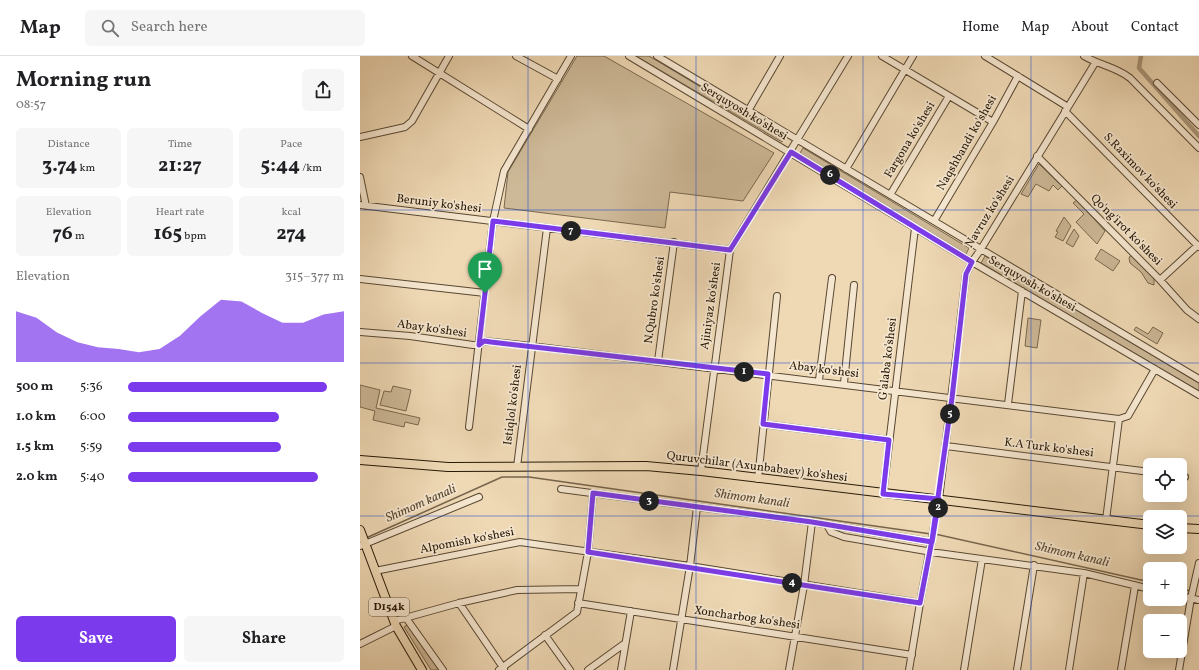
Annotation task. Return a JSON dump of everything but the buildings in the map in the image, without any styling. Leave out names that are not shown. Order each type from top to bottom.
[{"type":"main road","name":"Quruvchilar (Axunbabaev) ko'shesi","points":[[360,460],[448,467],[646,466],[701,471],[883,494],[939,499],[1143,523]]},
{"type":"main road","points":[[1187,529],[1199,530]]},
{"type":"main road","name":"D154k","points":[[362,539],[395,623],[422,670]]},
{"type":"street","points":[[412,56],[529,130]]},
{"type":"street","points":[[360,137],[405,127],[412,120],[449,56]]},
{"type":"street","points":[[516,56],[558,79]]},
{"type":"street","points":[[469,427],[493,221],[504,171],[571,56]]},
{"type":"street","name":"Serquyosh ko'shesi","points":[[628,56],[791,152],[972,262],[1199,395]]},
{"type":"street","name":"Serquyosh ko'shesi","points":[[657,56],[798,142],[1199,379]]},
{"type":"street","points":[[748,111],[780,56]]},
{"type":"street","name":"Ajiniyaz ko'shesi","points":[[701,471],[730,250],[798,142],[848,56]]},
{"type":"street","points":[[882,56],[993,122]]},
{"type":"street","points":[[846,169],[913,56]]},
{"type":"street","name":"S.Raximov ko'shesi","points":[[985,56],[1018,76],[1066,109],[1198,246]]},
{"type":"street","points":[[1084,56],[1095,63],[1119,70],[1130,78],[1199,148]]},
{"type":"street","name":"Navruz ko'shesi","points":[[932,541],[946,446],[966,274],[1095,63]]},
{"type":"street","name":"Naqshbandi ko'shesi","points":[[934,221],[993,122],[1018,76]]},
{"type":"street","points":[[1157,83],[1199,125]]},
{"type":"street","name":"Fargona ko'shesi","points":[[890,195],[949,96]]},
{"type":"street","name":"Qo'ng'irot ko'shesi","points":[[1037,156],[1160,280],[1187,310],[1199,319]]},
{"type":"street","points":[[360,177],[363,206]]},
{"type":"street","name":"Beruniy ko'shesi","points":[[363,206],[674,242],[730,250]]},
{"type":"street","name":"Istiqlol ko'shesi","points":[[517,467],[547,228]]},
{"type":"street","name":"G'alaba ko'shesi","points":[[883,494],[915,228]]},
{"type":"street","name":"N.Qubro ko'shesi","points":[[658,361],[674,242]]},
{"type":"street","points":[[1160,280],[1198,246]]},
{"type":"street","points":[[819,380],[832,278]]},
{"type":"street","points":[[360,279],[485,293]]},
{"type":"street","points":[[844,383],[854,285]]},
{"type":"street","points":[[1008,404],[1022,291]]},
{"type":"street","points":[[758,479],[777,296]]},
{"type":"street","name":"Abay ko'shesi","points":[[360,332],[410,336],[479,345],[484,341],[531,346],[895,389],[952,398],[1119,419]]},
{"type":"street","points":[[1106,520],[1114,468],[1119,419],[1128,416],[1155,369]]},
{"type":"street","points":[[763,424],[889,440]]},
{"type":"street","name":"K.A Turk ko'shesi","points":[[946,446],[1143,471]]},
{"type":"street","points":[[561,489],[812,522],[932,541],[909,670]]},
{"type":"street","points":[[458,603],[502,669],[544,635],[577,612],[588,552],[593,493]]},
{"type":"street","points":[[362,539],[479,497]]},
{"type":"street","points":[[675,670],[697,507]]},
{"type":"street","points":[[789,670],[804,585],[812,522]]},
{"type":"street","points":[[827,525],[834,535],[930,552],[1084,573],[1143,588]]},
{"type":"street","name":"Alpomish ko'shesi","points":[[375,571],[520,542],[690,566],[920,603]]},
{"type":"street","points":[[964,670],[982,559]]},
{"type":"street","points":[[1179,670],[1191,598],[1199,564]]},
{"type":"street","points":[[1017,670],[1034,566]]},
{"type":"street","points":[[1069,670],[1084,573]]},
{"type":"street","points":[[1121,670],[1135,586]]},
{"type":"street","points":[[360,644],[406,618],[458,603],[516,590],[581,589]]},
{"type":"street","points":[[1187,597],[1199,600]]},
{"type":"street","name":"Xoncharbog ko'shesi","points":[[578,603],[912,655]]},
{"type":"street","points":[[621,670],[624,644],[631,611]]},
{"type":"street","points":[[406,618],[443,670]]},
{"type":"street","points":[[544,635],[570,670]]},
{"type":"street","points":[[588,670],[624,644]]},
{"type":"shaded area","points":[[577,56],[604,56],[774,153],[743,201],[670,192],[665,228],[504,208],[508,172]]},
{"type":"shaded area","points":[[636,56],[649,56],[784,137],[782,142]]},
{"type":"shaded area","points":[[803,148],[969,248],[966,254],[800,153]]},
{"type":"shaded area","points":[[1039,164],[1062,186],[1058,190],[1053,185],[1049,191],[1036,184],[1028,197],[1021,194]]},
{"type":"shaded area","points":[[1077,200],[1105,231],[1097,244],[1076,222],[1084,214],[1073,203]]},
{"type":"shaded area","points":[[1064,217],[1071,226],[1063,241],[1055,237],[1058,232],[1056,231]]},
{"type":"shaded area","points":[[1074,229],[1079,236],[1073,247],[1066,243]]},
{"type":"shaded area","points":[[1101,249],[1120,261],[1113,271],[1095,259]]},
{"type":"shaded area","points":[[985,256],[1199,383],[1199,391],[981,263]]},
{"type":"shaded area","points":[[1130,256],[1133,256],[1154,278],[1154,285],[1148,283],[1141,272],[1130,263]]},
{"type":"shaded area","points":[[1028,318],[1041,320],[1037,348],[1025,346]]},
{"type":"shaded area","points":[[1136,327],[1148,334],[1153,327],[1163,333],[1157,344],[1134,330]]},
{"type":"shaded area","points":[[360,385],[380,390],[376,408],[420,418],[418,425],[405,422],[404,427],[373,420],[375,411],[360,407]]},
{"type":"shaded area","points":[[393,386],[411,390],[406,411],[380,405],[384,391],[391,392]]},
{"type":"shaded area","points":[[409,624],[439,670],[431,670],[404,627]]},
{"type":"waterway","points":[[1141,56],[1139,68],[1199,136]]},
{"type":"waterway","name":"Shimom kanali","points":[[366,538],[502,477],[529,477],[931,534]]},
{"type":"waterway","name":"Shimom kanali","points":[[935,534],[1143,580]]},
{"type":"waterway","name":"Shimom kanali","points":[[1187,590],[1191,591]]},
{"type":"route","points":[[485,293],[479,345],[484,341],[768,374],[763,424],[889,440],[883,494],[939,499],[932,542],[812,522],[593,493],[588,552],[690,566],[920,603],[932,542],[932,540],[939,499],[966,274],[972,262],[791,152],[730,250],[674,242],[597,235],[493,221],[485,293]]}]
